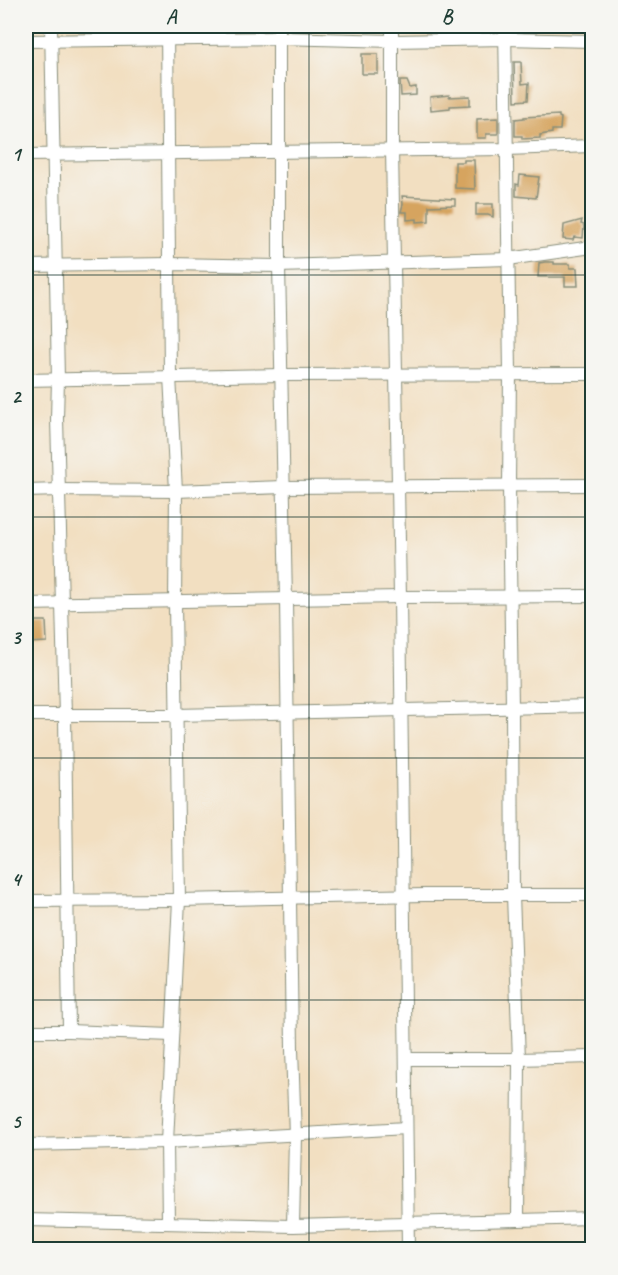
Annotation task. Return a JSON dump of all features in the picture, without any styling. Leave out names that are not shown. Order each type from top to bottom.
[{"type":"street","points":[[51,26],[69,1031]]},
{"type":"street","points":[[166,26],[170,376],[176,490],[174,602],[179,900],[167,1142],[168,1223]]},
{"type":"street","points":[[392,26],[408,1250]]},
{"type":"street","points":[[505,26],[510,373],[513,896],[519,1059],[518,1220]]},
{"type":"street","points":[[26,41],[167,40],[279,32],[393,41],[592,40]]},
{"type":"street","points":[[279,32],[279,266],[295,1136],[292,1226]]},
{"type":"street","points":[[26,155],[592,146]]},
{"type":"street","points":[[26,266],[169,264],[279,266],[507,259],[592,247]]},
{"type":"street","points":[[26,380],[170,376],[592,374]]},
{"type":"street","points":[[26,491],[592,485]]},
{"type":"street","points":[[26,604],[592,596]]},
{"type":"street","points":[[26,715],[176,715],[592,706]]},
{"type":"street","points":[[26,901],[592,895]]},
{"type":"street","points":[[26,1031],[171,1035]]},
{"type":"street","points":[[406,1059],[592,1057]]},
{"type":"street","points":[[26,1145],[167,1142],[406,1128]]},
{"type":"street","points":[[26,1220],[292,1226],[592,1218]]},
{"type":"building","points":[[362,54],[378,54],[378,74],[362,74]]},
{"type":"building","points":[[514,62],[521,62],[522,84],[529,83],[528,100],[515,101]]},
{"type":"building","points":[[400,81],[407,81],[410,88],[416,87],[416,95],[401,96]]},
{"type":"building","points":[[449,95],[449,97],[470,96],[470,105],[431,110],[430,97]]},
{"type":"building","points":[[559,115],[560,130],[552,130],[552,133],[540,135],[540,138],[522,139],[522,136],[515,136],[515,119]]},
{"type":"building","points":[[498,118],[498,134],[486,134],[486,138],[477,138],[477,119]]},
{"type":"building","points":[[464,160],[474,160],[475,189],[455,188],[455,162],[464,162]]},
{"type":"building","points":[[520,175],[539,177],[536,198],[516,196],[516,184],[519,185]]},
{"type":"building","points":[[402,196],[455,199],[455,205],[429,206],[429,221],[417,222],[417,219],[407,220],[407,212],[401,212]]},
{"type":"building","points":[[476,204],[493,204],[493,217],[476,215]]},
{"type":"building","points":[[582,220],[583,238],[563,239],[564,225]]},
{"type":"building","points":[[539,263],[570,264],[570,268],[577,268],[578,286],[565,286],[565,277],[538,277]]},
{"type":"building","points":[[26,621],[46,621],[47,642],[26,643]]}]
